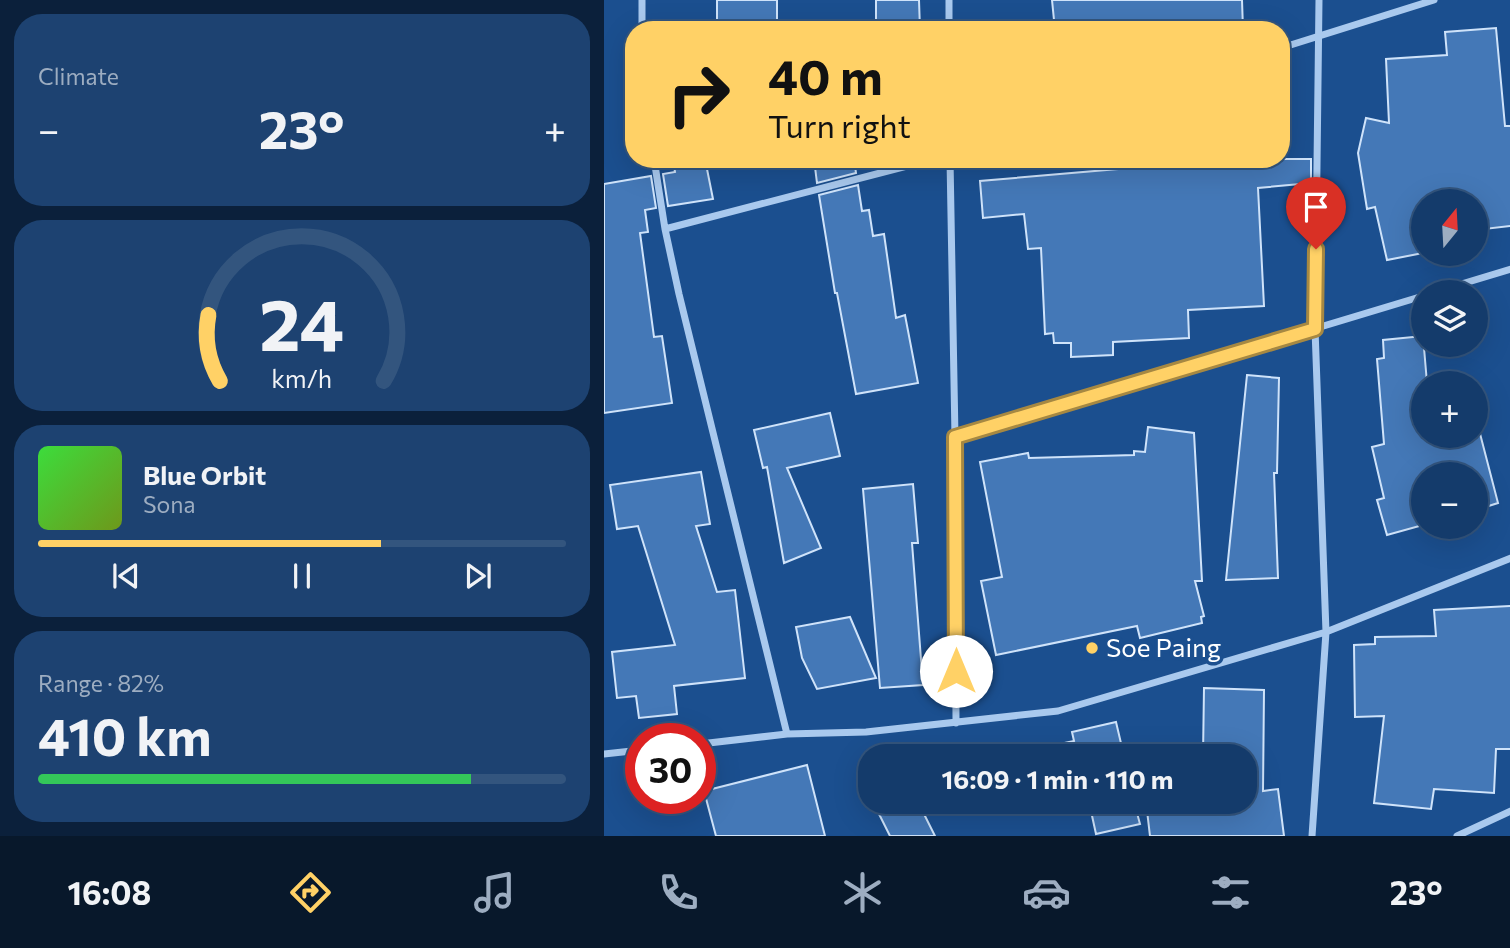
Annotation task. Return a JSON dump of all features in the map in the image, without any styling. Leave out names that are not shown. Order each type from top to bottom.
[{"type":"street","points":[[642,0],[642,21]]},
{"type":"street","points":[[949,0],[949,21]]},
{"type":"street","points":[[1312,836],[1326,632],[1315,329],[1319,0]]},
{"type":"street","points":[[1290,45],[1434,0]]},
{"type":"street","points":[[655,168],[665,229],[787,734]]},
{"type":"street","points":[[665,229],[899,168]]},
{"type":"street","points":[[950,168],[956,723]]},
{"type":"street","points":[[1474,280],[1510,269]]},
{"type":"street","points":[[955,437],[1411,300]]},
{"type":"street","points":[[716,742],[787,734],[866,732],[1058,711],[1326,632],[1510,558]]},
{"type":"street","points":[[604,754],[625,752]]},
{"type":"street","points":[[1457,836],[1510,811]]},
{"type":"building","points":[[717,0],[777,0],[777,21],[717,21]]},
{"type":"building","points":[[876,0],[919,0],[920,21],[876,21]]},
{"type":"building","points":[[1052,0],[1242,0],[1243,21],[1054,21]]},
{"type":"building","points":[[1496,28],[1505,126],[1511,126],[1511,226],[1488,229],[1488,189],[1411,189],[1411,255],[1387,260],[1375,207],[1367,209],[1358,153],[1366,118],[1389,123],[1386,59],[1447,55],[1445,32]]},
{"type":"building","points":[[1290,159],[1311,159],[1311,183],[1258,188],[1264,306],[1188,310],[1189,338],[1113,342],[1113,355],[1071,357],[1071,343],[1054,343],[1053,333],[1045,334],[1041,248],[1028,249],[1024,214],[983,218],[980,181],[1130,168],[1290,168]]},
{"type":"building","points":[[674,168],[707,168],[713,199],[668,206],[663,174],[675,172]]},
{"type":"building","points":[[815,168],[855,168],[856,173],[817,183]]},
{"type":"building","points":[[651,176],[656,208],[645,210],[648,232],[640,233],[654,337],[662,336],[672,403],[604,413],[604,184]]},
{"type":"building","points":[[858,185],[862,211],[869,210],[873,236],[884,234],[896,318],[905,315],[918,383],[856,394],[835,293],[819,195]]},
{"type":"building","points":[[1411,337],[1411,357],[1425,357],[1426,371],[1411,371],[1411,448],[1484,448],[1487,462],[1411,462],[1411,528],[1387,535],[1377,500],[1384,498],[1372,447],[1384,444],[1377,359],[1384,358],[1383,340]]},
{"type":"building","points":[[1247,375],[1279,378],[1277,473],[1274,473],[1278,578],[1226,580]]},
{"type":"building","points":[[830,413],[840,456],[787,468],[821,548],[784,563],[767,467],[763,468],[754,430]]},
{"type":"building","points":[[1148,427],[1194,433],[1202,581],[1195,581],[1204,616],[1201,617],[1202,623],[1140,638],[1137,626],[996,655],[981,581],[1002,577],[980,462],[1028,453],[1029,458],[1134,455],[1134,451],[1145,452]]},
{"type":"building","points":[[1488,464],[1498,503],[1488,506]]},
{"type":"building","points":[[701,472],[710,524],[696,526],[717,592],[735,590],[745,678],[674,686],[677,714],[639,718],[636,696],[617,698],[612,652],[675,645],[638,526],[617,529],[610,485]]},
{"type":"building","points":[[913,484],[918,543],[912,543],[923,685],[880,688],[863,489]]},
{"type":"building","points":[[1511,606],[1511,749],[1496,749],[1494,793],[1434,789],[1431,809],[1374,803],[1384,716],[1355,717],[1354,645],[1375,644],[1375,637],[1436,636],[1434,610]]},
{"type":"building","points":[[850,617],[876,678],[817,689],[802,658],[796,627]]},
{"type":"building","points":[[1204,688],[1264,690],[1263,791],[1278,789],[1284,836],[1150,836],[1147,814],[1257,814],[1257,744],[1203,744]]},
{"type":"building","points":[[1116,722],[1121,744],[1060,744],[1074,741],[1072,732]]},
{"type":"building","points":[[807,765],[825,836],[716,836],[710,814],[716,814],[716,788]]},
{"type":"building","points":[[879,814],[924,814],[935,836],[890,836]]},
{"type":"building","points":[[1092,814],[1137,814],[1140,824],[1096,834]]},
{"type":"place","name":"Soe Paing","points":[[1092,648]]},
{"type":"route","points":[[956,671],[955,437],[1315,329],[1316,249]]}]
